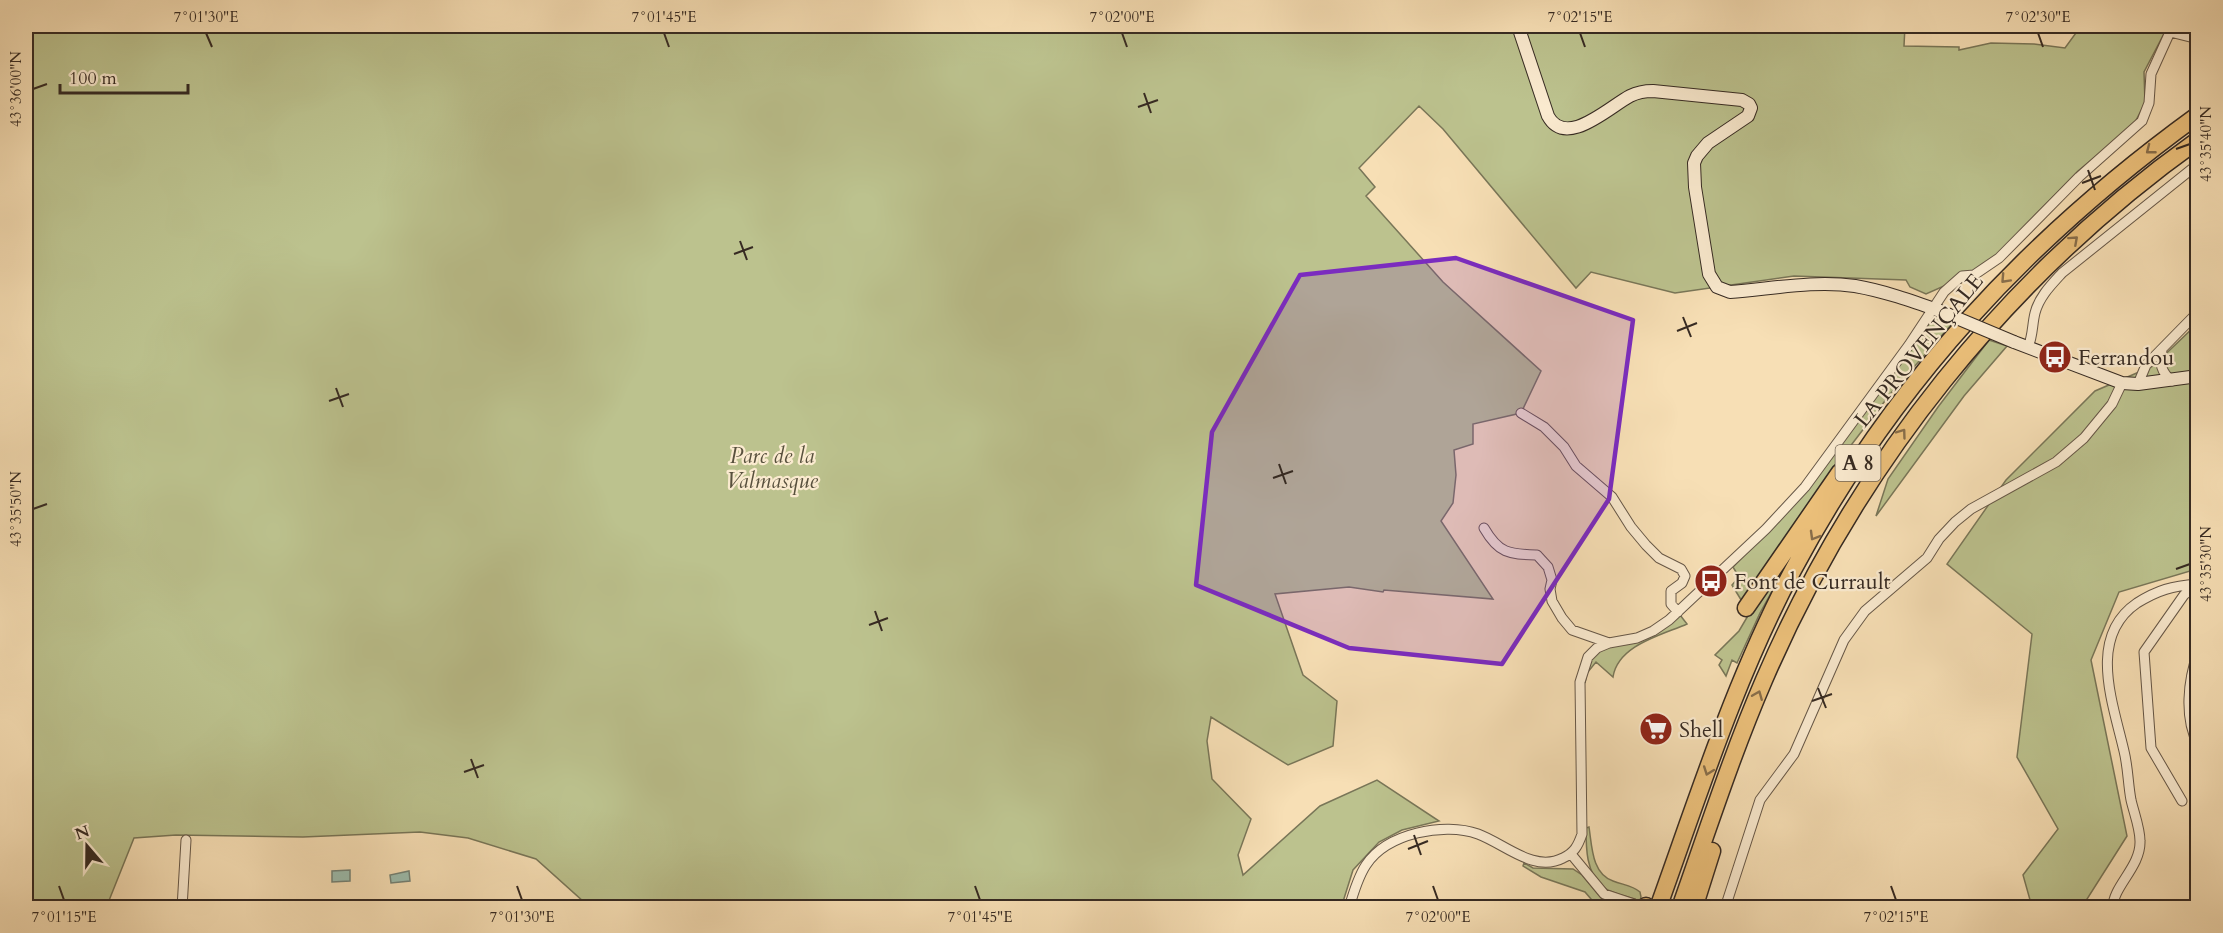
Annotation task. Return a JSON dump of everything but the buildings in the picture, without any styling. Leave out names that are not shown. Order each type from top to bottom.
[{"type":"highway","name":"LA PROVENÇALE","points":[[1646,906],[1768,623],[1794,570],[1867,449],[1902,399],[1978,308],[2054,231],[2122,172],[2198,115]]},
{"type":"highway","name":"LA PROVENÇALE","points":[[1680,908],[1747,724],[1790,623],[1826,552],[1869,482],[1915,416],[1972,345],[2035,277],[2103,214],[2198,140]]},
{"type":"highway","points":[[1746,608],[1858,445],[1902,399]]},
{"type":"highway","points":[[1694,908],[1724,814],[1747,724]]},
{"type":"main road","points":[[1518,26],[1548,116],[1551,121],[1561,127],[1575,129],[1631,96],[1642,92],[1653,91],[1742,100],[1749,104],[1748,116],[1708,143],[1694,163],[1695,187],[1709,274],[1720,289],[1730,292],[1825,285],[1855,286],[1906,299],[2122,383],[2172,381],[2198,376]]},
{"type":"street","points":[[1349,908],[1366,865],[1380,851],[1400,839],[1425,831],[1457,830],[1478,834],[1530,860],[1540,862],[1559,860],[1576,849],[1582,834],[1580,682],[1588,657],[1597,648],[1609,643],[1637,638],[1653,631],[1678,612],[1766,529],[1805,487],[1936,310],[1944,292],[1962,276],[1974,275],[1999,258],[2079,177],[2142,121],[2149,103],[2151,74],[2170,32],[2198,39]]},
{"type":"street","points":[[2028,347],[2033,337],[2034,314],[2043,294],[2062,273],[2198,164]]},
{"type":"street","points":[[2138,384],[2146,365],[2198,312]]},
{"type":"street","points":[[2162,350],[2160,365],[2163,373],[2172,381]]},
{"type":"street","points":[[1725,908],[1760,800],[1794,754],[1844,640],[1865,611],[1927,558],[1939,538],[1955,522],[1971,510],[2056,462],[2084,438],[2112,404],[2122,383]]},
{"type":"street","points":[[1521,413],[1544,427],[1564,447],[1576,466],[1612,497],[1630,527],[1659,558],[1681,569],[1685,576],[1682,583],[1671,591],[1671,604],[1678,612]]},
{"type":"street","points":[[1484,528],[1492,543],[1504,552],[1537,555],[1548,567],[1552,580],[1550,589],[1552,601],[1562,618],[1572,630],[1609,643]]},
{"type":"street","points":[[2182,801],[2151,748],[2144,652],[2184,596],[2197,584]]},
{"type":"street","points":[[2114,908],[2116,895],[2136,862],[2140,841],[2129,791],[2128,767],[2108,681],[2108,649],[2116,623],[2129,609],[2150,595],[2171,586],[2197,584]]},
{"type":"street","points":[[2198,653],[2188,701],[2193,736],[2198,744]]},
{"type":"street","points":[[182,908],[186,840]]},
{"type":"street","points":[[1570,854],[1604,894],[1646,906]]},
{"type":"highlighted area","points":[[1456,258],[1633,320],[1609,499],[1502,664],[1349,648],[1196,585],[1212,432],[1300,275]]},
{"type":"green space","name":"Parc de la Valmasque","points":[[26,26],[1905,26],[1904,46],[1959,47],[1959,50],[1991,43],[2034,44],[2065,48],[2081,26],[2168,26],[2144,72],[2145,103],[2133,126],[2078,171],[1997,255],[1978,271],[1926,294],[1910,287],[1906,280],[1794,276],[1675,293],[1591,272],[1576,288],[1443,129],[1419,106],[1359,168],[1375,187],[1366,196],[1443,282],[1541,371],[1521,413],[1473,424],[1473,444],[1454,450],[1456,475],[1453,503],[1441,521],[1493,599],[1384,590],[1383,592],[1349,587],[1275,594],[1303,675],[1337,701],[1333,746],[1288,765],[1211,717],[1207,741],[1212,779],[1251,819],[1238,855],[1243,875],[1320,806],[1377,780],[1439,821],[1402,830],[1379,842],[1353,870],[1341,908],[586,907],[585,903],[536,859],[468,838],[420,832],[303,837],[176,835],[134,838],[108,903],[100,907],[26,907]]},
{"type":"green space","points":[[1934,317],[1951,325],[1891,393],[1852,444],[1743,603],[1732,585],[1739,577],[1733,567],[1798,499]]},
{"type":"green space","points":[[2197,324],[2197,569],[2119,592],[2091,660],[2127,836],[2082,907],[2032,907],[2023,875],[2058,829],[2017,757],[2032,634],[1947,564],[2006,480],[2095,391],[2153,366]]},
{"type":"green space","points":[[1989,340],[2007,346],[1964,396],[1876,516],[1888,479],[1938,407]]},
{"type":"green space","points":[[1796,548],[1760,613],[1737,663],[1732,660],[1726,676],[1719,665],[1722,660],[1715,655],[1739,631],[1756,602]]},
{"type":"green space","points":[[1680,615],[1687,624],[1654,637],[1632,649],[1623,657],[1613,677],[1596,662],[1587,673],[1585,683],[1585,675],[1594,654]]},
{"type":"green space","points":[[1589,827],[1592,851],[1597,866],[1606,877],[1631,886],[1640,892],[1638,907],[1633,907],[1635,899],[1606,889],[1593,875],[1587,852],[1586,828]]},
{"type":"green space","points":[[1524,863],[1533,868],[1573,869],[1582,875],[1603,900],[1628,907],[1594,907],[1585,892],[1541,877],[1523,866]]},
{"type":"shaded area","points":[[350,870],[350,881],[332,882],[332,871]]},
{"type":"shaded area","points":[[409,871],[410,881],[391,883],[390,875]]},
{"type":"place","name":"Ferrandou","points":[[2055,357]]},
{"type":"place","name":"Font de Currault","points":[[1711,581]]},
{"type":"place","name":"Shell","points":[[1656,729]]}]
